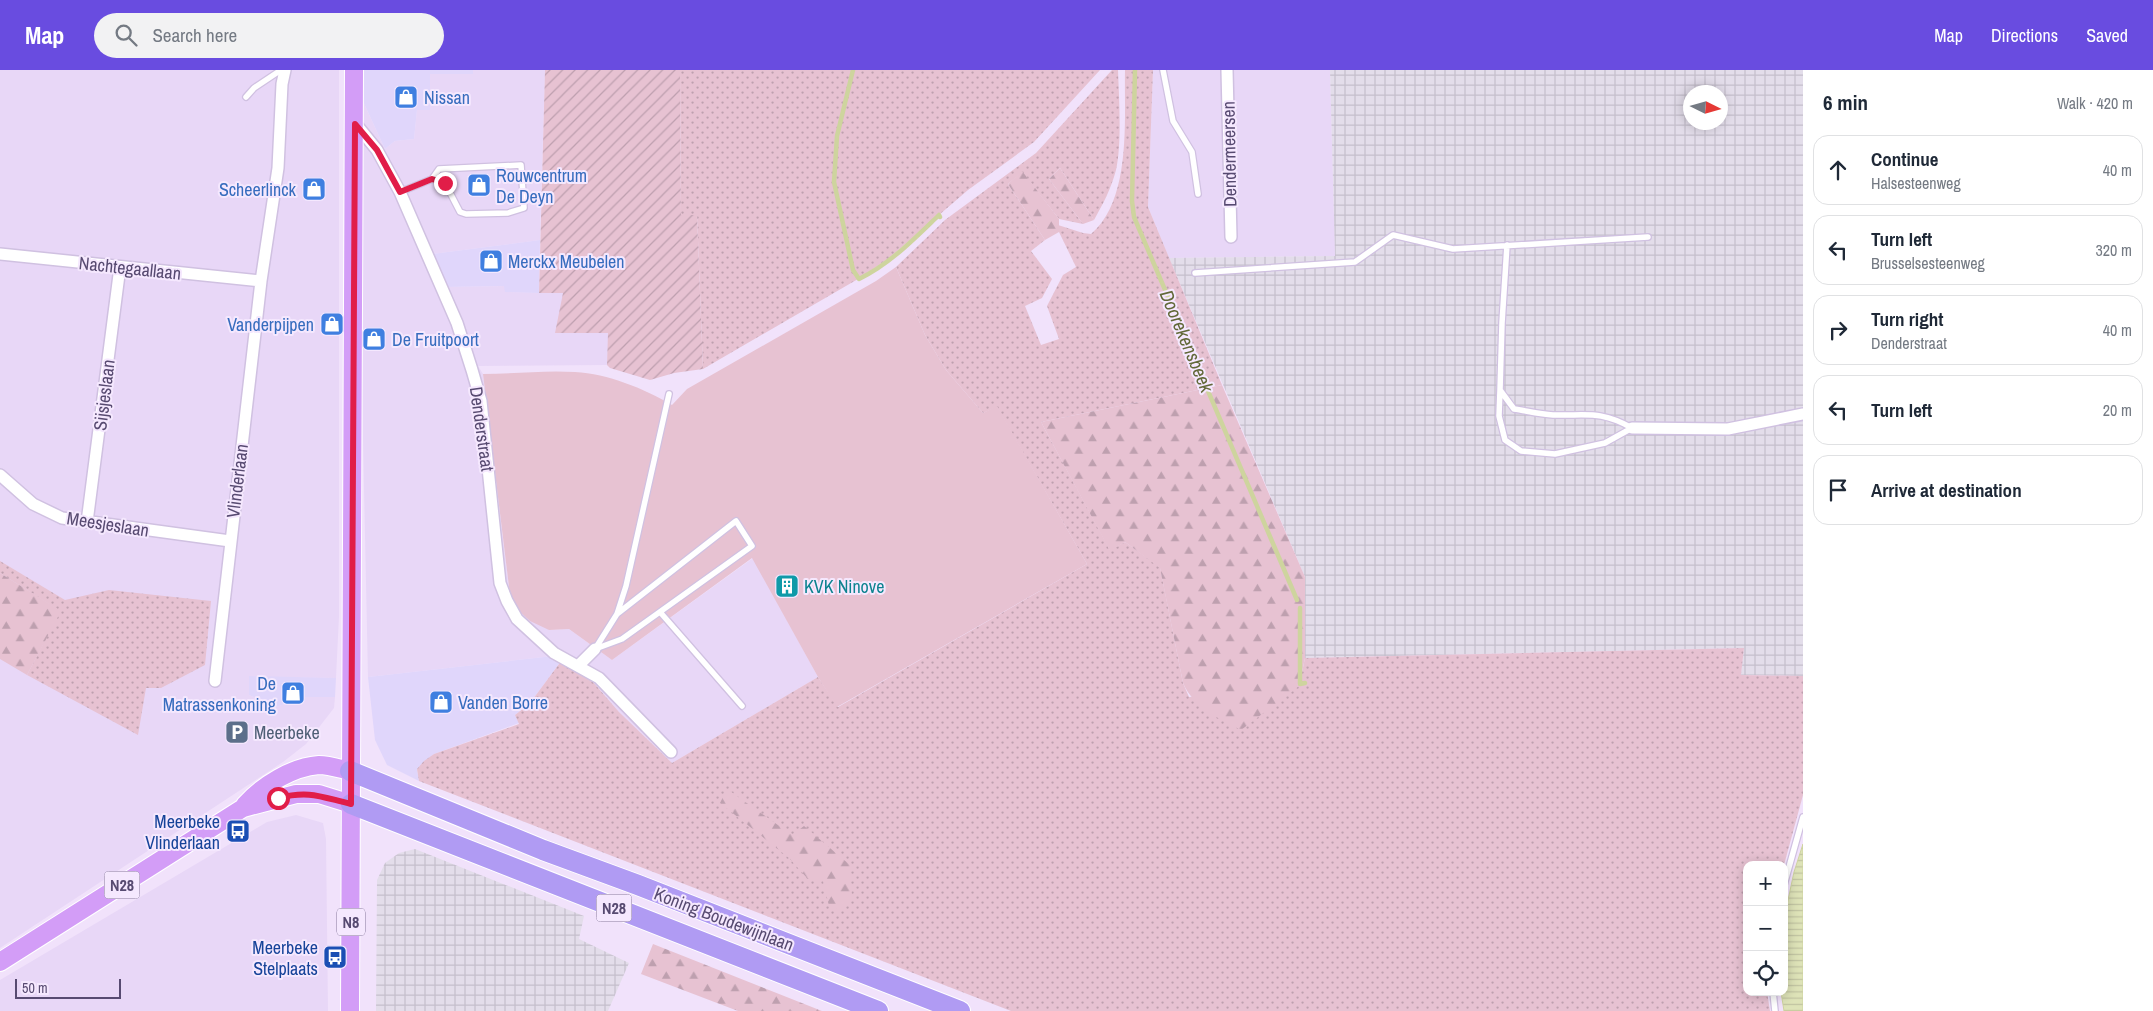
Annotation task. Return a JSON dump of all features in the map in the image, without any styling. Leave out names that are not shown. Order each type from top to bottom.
[{"type":"highway","name":"Koning Boudewijnlaan","points":[[350,771],[544,850],[960,1011]]},
{"type":"highway","name":"Koning Boudewijnlaan","points":[[351,804],[878,1011]]},
{"type":"main road","name":"N8","points":[[350,1011],[354,70]]},
{"type":"main road","name":"N28","points":[[0,962],[243,808],[255,794],[290,772],[320,765],[350,771]]},
{"type":"main road","name":"N28","points":[[243,808],[296,794],[319,794],[351,804]]},
{"type":"street","name":"Vlinderlaan","points":[[215,681],[261,281],[278,168],[283,70]]},
{"type":"street","name":"Dendermeersen","points":[[1227,70],[1231,237]]},
{"type":"street","name":"Denderstraat","points":[[355,124],[377,150],[400,192],[457,323],[481,401],[500,583],[507,601],[517,619],[554,653],[599,678],[672,752]]},
{"type":"street","name":"Nachtegaallaan","points":[[0,254],[261,281]]},
{"type":"street","name":"Sijsjeslaan","points":[[88,522],[120,267]]},
{"type":"street","points":[[1632,428],[1728,429],[1803,414]]},
{"type":"street","name":"Meesjeslaan","points":[[0,475],[33,504],[62,518],[230,542]]},
{"type":"street","points":[[579,666],[595,649]]},
{"type":"lane","points":[[246,97],[254,88],[283,70]]},
{"type":"lane","points":[[1163,70],[1172,121],[1192,152],[1198,194]]},
{"type":"lane","points":[[400,192],[432,179],[439,169],[521,165],[524,208],[508,213],[466,214],[460,212],[445,183],[432,179]]},
{"type":"lane","points":[[1196,273],[1356,262],[1393,235],[1453,249],[1648,237]]},
{"type":"lane","points":[[1508,246],[1502,323],[1499,416],[1504,440],[1521,451],[1555,454],[1605,443],[1632,428]]},
{"type":"lane","points":[[1500,390],[1514,410],[1551,415],[1599,414],[1618,420],[1632,428]]},
{"type":"lane","points":[[595,649],[617,614],[626,586],[669,394]]},
{"type":"lane","points":[[595,649],[622,639],[752,546],[736,521],[617,614]]},
{"type":"lane","points":[[660,612],[742,706]]},
{"type":"lane","points":[[1788,871],[1803,817]]},
{"type":"lane","points":[[1773,996],[1775,1011]]},
{"type":"shaded area","points":[[0,70],[339,70],[339,616],[336,678],[249,677],[249,695],[276,707],[306,697],[335,697],[334,708],[306,744],[283,762],[0,948]]},
{"type":"shaded area","points":[[361,70],[473,70],[473,74],[430,74],[430,110],[417,110],[414,139],[395,141],[385,149],[361,97]]},
{"type":"shaded area","points":[[473,70],[545,70],[540,240],[432,254],[446,287],[505,286],[505,292],[563,293],[609,333],[607,365],[478,366],[483,374],[510,595],[549,630],[569,629],[612,660],[753,558],[818,677],[672,763],[619,712],[593,682],[553,656],[368,677],[362,393],[361,97],[385,149],[395,141],[414,139],[417,110],[430,109],[430,73],[473,74]]},
{"type":"shaded area","points":[[1153,70],[1330,70],[1335,256],[1169,258],[1148,207]]},
{"type":"shaded area","points":[[1330,70],[1803,70],[1803,676],[1741,675],[1744,648],[1305,658],[1305,577],[1169,258],[1335,256]]},
{"type":"shaded area","name":"Merckx Meubelen","points":[[540,240],[539,293],[505,292],[504,286],[446,287],[432,254]]},
{"type":"shaded area","points":[[553,656],[562,660],[530,703],[515,715],[519,723],[434,754],[417,769],[419,781],[387,765],[375,740],[368,677]]},
{"type":"shaded area","points":[[249,676],[336,678],[335,697],[306,697],[276,707],[249,695]]},
{"type":"shaded area","points":[[296,815],[323,823],[326,839],[328,1011],[0,1011],[0,980],[267,822]]},
{"type":"shaded area","points":[[1803,844],[1803,1011],[1784,1011],[1782,996],[1788,996],[1788,900]]},
{"type":"shaded area","points":[[415,849],[584,916],[579,939],[629,963],[608,1011],[376,1011],[377,880],[385,863],[399,853]]},
{"type":"green space","points":[[545,70],[680,70],[681,215],[697,215],[703,369],[674,373],[650,380],[610,368],[607,365],[608,333],[555,333],[563,293],[539,293]]},
{"type":"green space","points":[[680,70],[1100,70],[1034,142],[968,190],[888,259],[858,279],[703,369],[697,215],[681,216]]},
{"type":"green space","points":[[1112,70],[1118,70],[1120,121],[1118,159],[1112,184],[1094,220],[1060,168],[1049,179],[1083,224],[1059,219],[1022,172],[1008,184],[1045,240],[1031,251],[1052,279],[1042,298],[1025,306],[1041,345],[1059,339],[1047,306],[1063,275],[1076,267],[1059,232],[1058,225],[1091,234],[1104,219],[1120,180],[1125,134],[1125,70],[1153,70],[1148,207],[1222,385],[1041,422],[1110,550],[1125,542],[1160,567],[1183,683],[1189,697],[1299,686],[1305,658],[1744,648],[1741,675],[1803,676],[1803,795],[1785,861],[1743,861],[1743,996],[1768,996],[1770,1011],[1011,1011],[419,781],[417,769],[434,754],[519,724],[515,715],[530,703],[562,660],[593,682],[619,712],[672,763],[818,677],[838,707],[1087,564],[997,407],[983,413],[946,370],[925,335],[896,267],[945,220],[1036,153]]},
{"type":"green space","points":[[1060,168],[1094,220],[1083,224],[1049,179]]},
{"type":"green space","points":[[1022,171],[1059,219],[1059,232],[1045,240],[1008,184]]},
{"type":"green space","points":[[896,267],[925,335],[946,370],[983,413],[997,406],[1087,564],[837,707],[818,677],[752,558],[612,660],[569,629],[549,630],[530,621],[518,610],[510,595],[483,374],[552,371],[587,373],[625,383],[672,405],[687,389],[876,281]]},
{"type":"green space","points":[[1222,385],[1305,577],[1305,658],[1299,686],[1241,730],[1200,706],[1188,692],[1183,683],[1160,568],[1125,542],[1110,551],[1041,422]]},
{"type":"green space","points":[[0,561],[65,600],[109,590],[211,601],[205,665],[161,688],[146,688],[138,735],[27,675],[60,611],[0,573]]},
{"type":"green space","points":[[0,573],[61,611],[27,675],[0,659]]},
{"type":"green space","points":[[727,789],[792,835],[804,826],[850,865],[852,900],[842,911],[829,906],[823,881],[807,878],[789,858],[720,803]]},
{"type":"green space","points":[[653,944],[822,1011],[738,1011],[641,974]]},
{"type":"waterway","points":[[853,70],[837,136],[834,182],[853,270],[859,279],[881,266],[911,242],[939,215],[940,217]]},
{"type":"waterway","name":"Doorekensbeek","points":[[1135,70],[1132,201],[1134,217],[1297,600]]},
{"type":"waterway","name":"Doorekensbeek","points":[[1300,608],[1300,684],[1305,683]]},
{"type":"place","name":"Nissan","points":[[406,97]]},
{"type":"place","name":"Rouwcentrum De Deyn","points":[[479,185]]},
{"type":"place","name":"Scheerlinck","points":[[314,189]]},
{"type":"place","name":"Merckx Meubelen","points":[[491,261]]},
{"type":"place","name":"Vanderpijpen","points":[[332,324]]},
{"type":"place","name":"De Fruitpoort","points":[[374,339]]},
{"type":"place","name":"KVK Ninove","points":[[787,586]]},
{"type":"place","name":"De Matrassenkoning","points":[[293,693]]},
{"type":"place","name":"Vanden Borre","points":[[441,702]]},
{"type":"place","name":"Meerbeke","points":[[237,732]]},
{"type":"place","name":"Meerbeke Vlinderlaan","points":[[238,831]]},
{"type":"place","name":"Meerbeke Stelplaats","points":[[335,957]]},
{"type":"route","points":[[278,798],[296,794],[319,794],[351,804],[355,124],[377,150],[400,192],[432,179],[445,183]]}]
